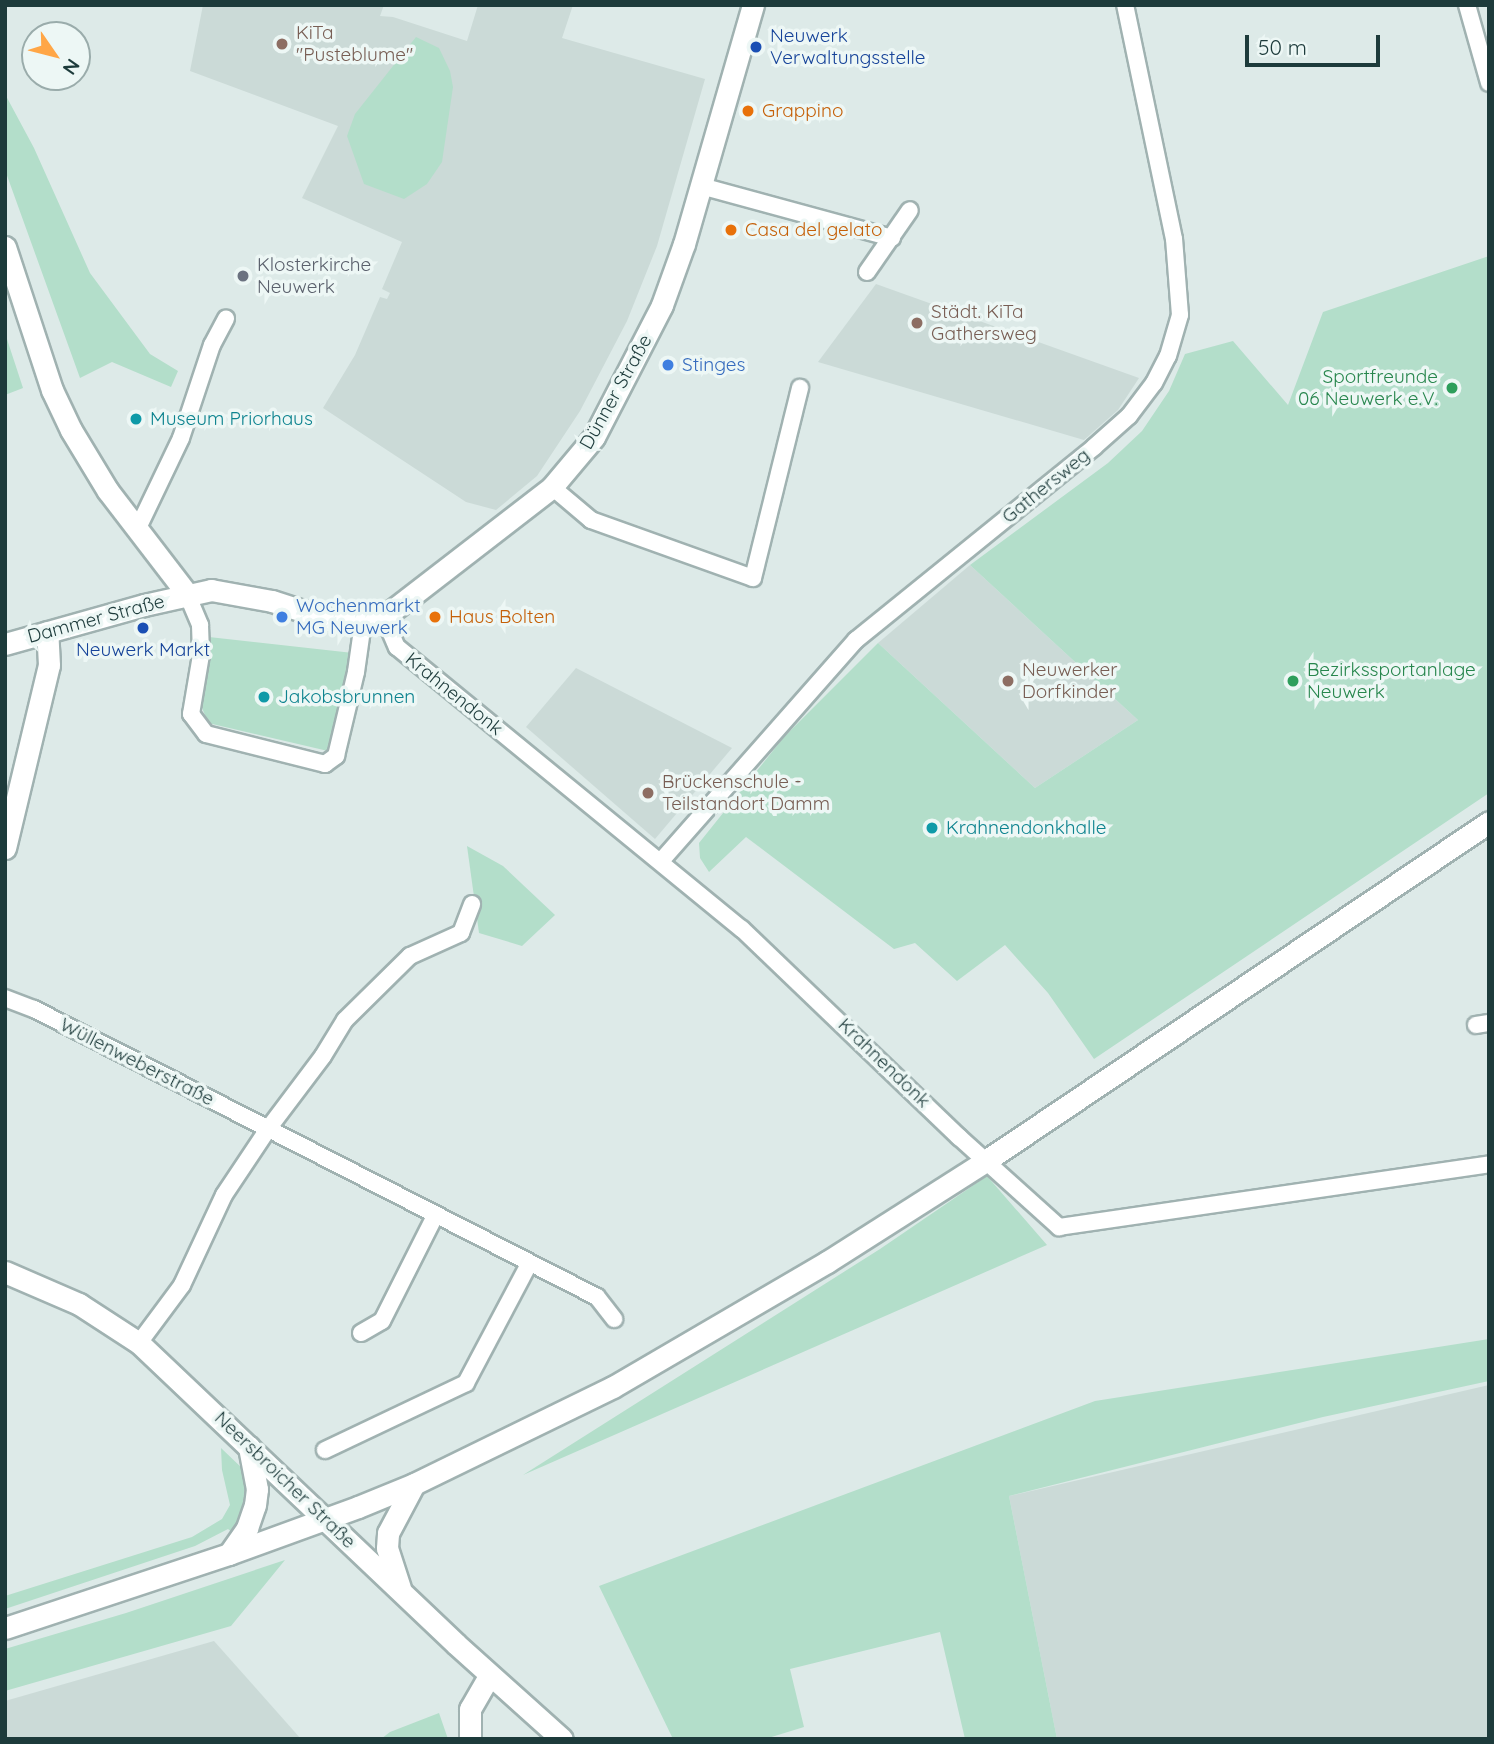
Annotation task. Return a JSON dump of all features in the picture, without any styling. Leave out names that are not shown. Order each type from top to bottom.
[{"type":"street","name":"Dünner Straße","points":[[374,620],[552,487],[594,437],[662,305],[701,186],[752,5]]},
{"type":"street","name":"Gathersweg","points":[[661,861],[856,640],[1094,447],[1129,416],[1154,383],[1168,356],[1181,315],[1174,239],[1125,5]]},
{"type":"street","points":[[1467,5],[1489,83]]},
{"type":"street","points":[[701,186],[892,238]]},
{"type":"street","points":[[867,272],[910,210]]},
{"type":"street","points":[[5,247],[52,390],[91,464],[137,530],[187,594]]},
{"type":"street","points":[[137,530],[181,438],[212,345],[226,319]]},
{"type":"street","points":[[552,487],[592,520],[753,578],[800,388]]},
{"type":"street","name":"Dammer Straße","points":[[5,644],[187,594],[231,592],[324,618],[374,620],[356,672],[335,756],[325,764],[206,734],[191,714],[201,655],[200,625],[187,594]]},
{"type":"street","name":"Krahnendonk","points":[[374,620],[397,647],[743,929],[959,1137],[1059,1227],[1489,1164]]},
{"type":"street","points":[[5,848],[48,665],[47,632]]},
{"type":"street","points":[[5,1628],[229,1554],[414,1484],[613,1387],[827,1262],[987,1160],[1489,822]]},
{"type":"street","points":[[139,1343],[182,1285],[224,1195],[268,1129],[323,1056],[345,1020],[410,956],[461,933],[472,904]]},
{"type":"street","name":"Wüllenweberstraße","points":[[5,998],[34,1009],[597,1297],[614,1319]]},
{"type":"street","points":[[362,1334],[382,1321],[435,1216]]},
{"type":"street","points":[[325,1450],[466,1383],[529,1264]]},
{"type":"street","name":"Neersbroicher Straße","points":[[5,1272],[79,1304],[139,1343],[490,1675],[562,1739]]},
{"type":"street","points":[[229,1554],[247,1528],[255,1505],[257,1489],[249,1447]]},
{"type":"street","points":[[401,1591],[387,1548],[388,1534],[414,1484]]},
{"type":"street","points":[[470,1739],[470,1709],[490,1675]]},
{"type":"shaded area","points":[[203,5],[384,5],[380,16],[393,17],[467,41],[478,5],[573,5],[562,38],[705,79],[657,246],[627,321],[580,411],[537,476],[496,510],[466,502],[323,408],[355,355],[380,297],[387,299],[390,293],[382,289],[402,242],[302,198],[338,126],[190,71]]},
{"type":"shaded area","name":"Städt. KiTa Gathersweg","points":[[876,284],[1139,378],[1118,410],[1084,440],[818,362]]},
{"type":"shaded area","name":"Neuwerker Dorfkinder","points":[[970,565],[1138,720],[1035,788],[878,643]]},
{"type":"shaded area","name":"Brückenschule - Teilstandort Damm","points":[[576,668],[732,748],[655,839],[526,727]]},
{"type":"shaded area","points":[[1489,1385],[1489,1739],[1057,1739],[1009,1496]]},
{"type":"shaded area","points":[[214,1641],[301,1739],[5,1739],[5,1701]]},
{"type":"green space","points":[[416,37],[439,48],[450,71],[453,87],[442,162],[427,184],[404,199],[364,184],[347,136],[355,114]]},
{"type":"green space","points":[[5,94],[34,148],[90,273],[150,354],[178,371],[171,387],[112,362],[80,378],[5,170]]},
{"type":"green space","name":"Bezirkssportanlage Neuwerk","points":[[1489,256],[1489,793],[1094,1059],[1048,993],[1005,945],[957,981],[915,943],[894,949],[746,837],[709,872],[700,858],[699,843],[784,737],[878,643],[1035,788],[1138,720],[970,565],[1108,463],[1142,431],[1169,391],[1185,354],[1233,341],[1288,405],[1323,312]]},
{"type":"green space","points":[[5,333],[23,388],[5,395]]},
{"type":"green space","points":[[209,637],[353,653],[328,751],[208,723],[201,705]]},
{"type":"green space","points":[[467,846],[503,866],[555,915],[522,946],[479,933]]},
{"type":"green space","points":[[987,1176],[1047,1245],[523,1475],[880,1249]]},
{"type":"green space","points":[[1489,1339],[1489,1381],[1323,1417],[1009,1496],[1057,1739],[965,1739],[940,1632],[790,1669],[804,1727],[765,1739],[673,1739],[599,1586],[1095,1401]]},
{"type":"green space","points":[[221,1448],[244,1470],[249,1489],[245,1516],[233,1533],[228,1529],[195,1546],[5,1609],[5,1596],[192,1537],[222,1519],[230,1505],[222,1470]]},
{"type":"green space","points":[[285,1560],[231,1626],[5,1691],[5,1649],[126,1613]]},
{"type":"green space","points":[[439,1713],[448,1739],[381,1739],[390,1732]]},
{"type":"place","name":"KiTa \"Pusteblume\"","points":[[282,44]]},
{"type":"place","name":"Neuwerk Verwaltungsstelle","points":[[756,47]]},
{"type":"place","name":"Grappino","points":[[748,111]]},
{"type":"place","name":"Casa del gelato","points":[[731,230]]},
{"type":"place","name":"Klosterkirche Neuwerk","points":[[243,276]]},
{"type":"place","name":"Städt. KiTa Gathersweg","points":[[917,323]]},
{"type":"place","name":"Stinges","points":[[668,365]]},
{"type":"place","name":"Sportfreunde 06 Neuwerk e.V.","points":[[1452,388]]},
{"type":"place","name":"Museum Priorhaus","points":[[136,419]]},
{"type":"place","name":"Wochenmarkt MG Neuwerk","points":[[282,617]]},
{"type":"place","name":"Haus Bolten","points":[[435,617]]},
{"type":"place","name":"Neuwerk Markt","points":[[143,628]]},
{"type":"place","name":"Neuwerker Dorfkinder","points":[[1008,681]]},
{"type":"place","name":"Bezirkssportanlage Neuwerk","points":[[1293,681]]},
{"type":"place","name":"Jakobsbrunnen","points":[[264,697]]},
{"type":"place","name":"Brückenschule - Teilstandort Damm","points":[[648,793]]},
{"type":"place","name":"Krahnendonkhalle","points":[[932,828]]}]
